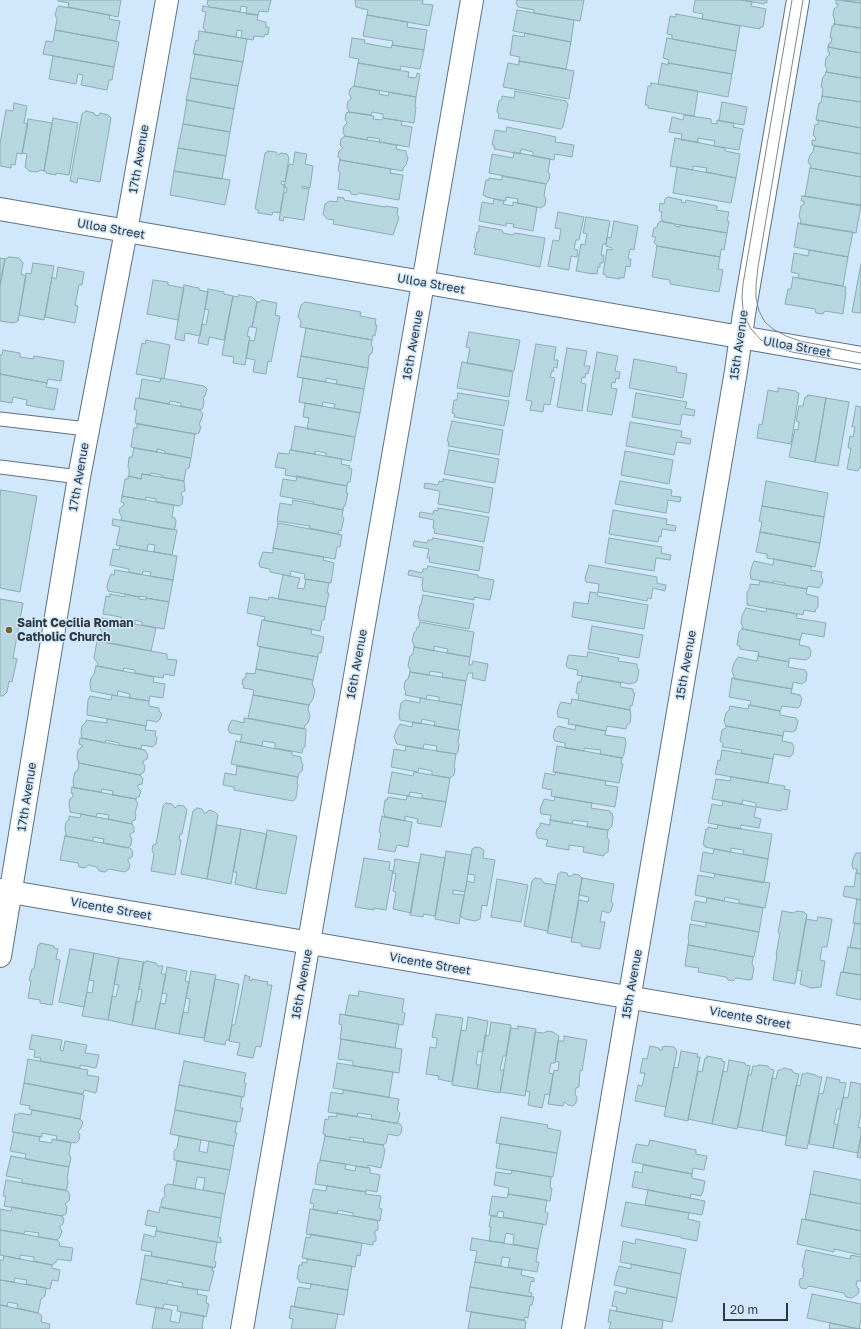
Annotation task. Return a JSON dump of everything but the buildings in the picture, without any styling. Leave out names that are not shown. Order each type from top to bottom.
[{"type":"street","name":"17th Avenue","points":[[0,956],[6,890],[87,429],[126,231],[167,0]]},
{"type":"street","name":"16th Avenue","points":[[242,1329],[472,0]]},
{"type":"street","name":"15th Avenue","points":[[573,1329],[798,0]]},
{"type":"street","name":"Ulloa Street","points":[[0,209],[861,358]]},
{"type":"street","name":"Vicente Street","points":[[6,890],[861,1037]]},
{"type":"lane","points":[[0,419],[87,429]]},
{"type":"lane","points":[[0,467],[79,477]]},
{"type":"tram line","points":[[792,0],[743,284],[743,309],[751,329],[761,340],[776,347],[792,352],[861,364]]},
{"type":"tram line","points":[[803,0],[758,267],[756,298],[759,311],[765,322],[773,329],[786,336],[800,341],[861,353]]},
{"type":"place","name":"Saint Cecilia Roman Catholic Church","points":[[9,630]]}]
